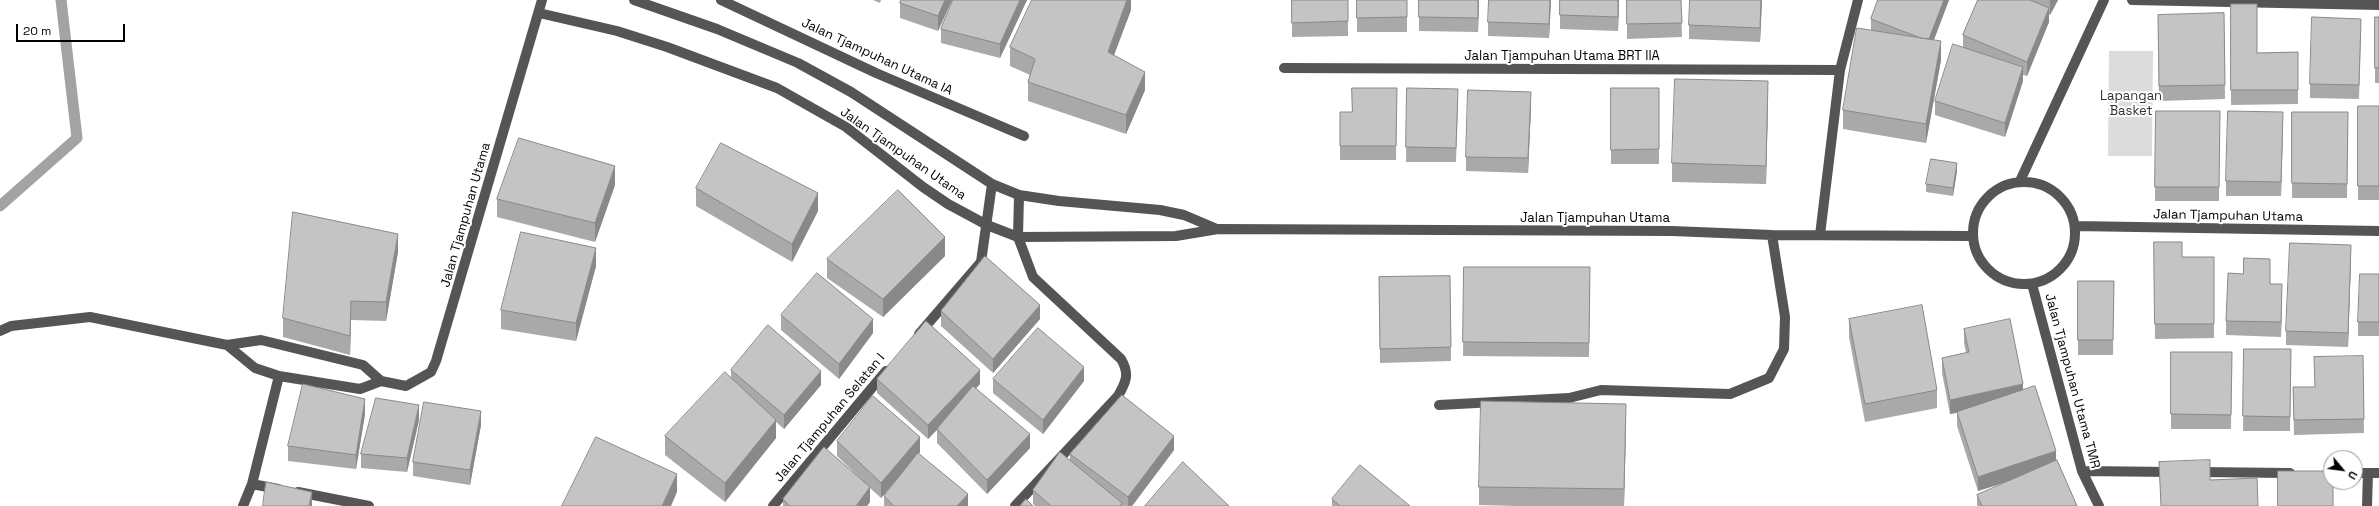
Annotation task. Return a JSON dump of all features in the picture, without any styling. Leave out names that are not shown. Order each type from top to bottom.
[{"type":"street","name":"Jalan Tjampuhan Utama","points":[[228,345],[255,368],[279,376],[360,389],[381,382],[406,386],[431,372],[436,361],[542,0]]},
{"type":"street","name":"Jalan Tjampuhan Utama","points":[[634,0],[717,29],[798,63],[850,92],[992,184],[1019,194],[1059,201],[1160,210],[1184,215],[1218,229]]},
{"type":"street","name":"Jalan Tjampuhan Utama IA","points":[[721,0],[876,73],[1024,136]]},
{"type":"street","points":[[1820,235],[1840,70],[1858,0]]},
{"type":"street","points":[[2020,181],[2104,0]]},
{"type":"street","points":[[2132,0],[2375,4]]},
{"type":"street","name":"Jalan Tjampuhan Utama","points":[[539,13],[616,31],[668,47],[776,88],[846,127],[923,187],[948,204],[987,225],[1018,237],[1176,236],[1218,229],[1672,230],[1772,235],[1973,236]]},
{"type":"street","name":"Jalan Tjampuhan Utama BRT IIA","points":[[1284,68],[1840,70]]},
{"type":"street","points":[[2020,181],[2040,183],[2057,193],[2070,208],[2076,226],[2074,247],[2066,265],[2051,278],[2032,284],[2015,284],[1999,278],[1986,268],[1977,253],[1973,236],[1976,216],[1986,199],[2002,187],[2020,181]]},
{"type":"street","points":[[912,341],[981,262],[992,184]]},
{"type":"street","points":[[1015,506],[1118,396],[1127,377],[1127,369],[1121,359],[1033,277],[1018,237],[1019,194]]},
{"type":"street","name":"Jalan Tjampuhan Utama","points":[[2076,226],[2379,231]]},
{"type":"street","points":[[1439,405],[1569,398],[1601,390],[1730,394],[1769,378],[1784,349],[1785,316],[1772,235]]},
{"type":"street","name":"Jalan Tjampuhan Utama TMR","points":[[2032,284],[2082,471],[2099,506]]},
{"type":"street","name":"Jalan Tjampuhan Utama","points":[[0,331],[11,326],[90,317],[228,345],[261,340],[363,365],[381,382]]},
{"type":"street","name":"Jalan Tjampuhan Selatan I","points":[[773,506],[840,423],[892,365]]},
{"type":"street","points":[[243,506],[252,484],[279,376]]},
{"type":"street","points":[[2082,471],[2300,473]]},
{"type":"street","points":[[2363,474],[2379,473]]},
{"type":"street","points":[[2367,506],[2368,474]]},
{"type":"street","points":[[252,484],[369,506]]},
{"type":"green space","name":"Lapangan Basket","points":[[2109,51],[2153,51],[2152,156],[2108,156]]},
{"type":"building","points":[[901,0],[945,0],[938,16],[900,3]]},
{"type":"building","points":[[953,0],[1020,0],[1000,44],[941,29]]},
{"type":"building","points":[[1032,0],[1127,0],[1108,52],[1145,72],[1126,115],[1028,82],[1035,59],[1010,47]]},
{"type":"building","points":[[1292,0],[1348,0],[1348,21],[1292,23]]},
{"type":"building","points":[[1357,0],[1407,0],[1407,17],[1357,18]]},
{"type":"building","points":[[1419,0],[1478,0],[1478,18],[1419,17]]},
{"type":"building","points":[[1489,0],[1550,0],[1549,24],[1488,22]]},
{"type":"building","points":[[1560,0],[1618,0],[1618,17],[1560,15]]},
{"type":"building","points":[[1627,0],[1681,0],[1682,23],[1627,24]]},
{"type":"building","points":[[1690,0],[1761,0],[1760,28],[1689,25]]},
{"type":"building","points":[[1878,0],[1944,0],[1929,39],[1921,38],[1871,19]]},
{"type":"building","points":[[1978,0],[2030,0],[2049,8],[2027,62],[1963,35]]},
{"type":"building","points":[[2231,4],[2257,4],[2257,53],[2298,52],[2298,90],[2231,90]]},
{"type":"building","points":[[2224,13],[2225,85],[2159,86],[2158,15]]},
{"type":"building","points":[[2312,17],[2361,19],[2359,85],[2310,84]]},
{"type":"building","points":[[2375,17],[2379,17],[2379,68],[2375,68]]},
{"type":"building","points":[[1857,28],[1941,41],[1926,124],[1843,110]]},
{"type":"building","points":[[1953,44],[2023,67],[2005,123],[1935,101]]},
{"type":"building","points":[[1675,79],[1768,81],[1766,166],[1672,163]]},
{"type":"building","points":[[1352,88],[1397,88],[1396,146],[1340,146],[1340,112],[1352,112]]},
{"type":"building","points":[[1407,88],[1458,89],[1456,148],[1406,147]]},
{"type":"building","points":[[1611,88],[1659,88],[1659,149],[1611,150]]},
{"type":"building","points":[[1468,90],[1531,92],[1528,158],[1466,157]]},
{"type":"building","points":[[2358,106],[2379,106],[2379,186],[2358,186]]},
{"type":"building","points":[[2156,111],[2220,111],[2219,187],[2155,187]]},
{"type":"building","points":[[2228,111],[2283,112],[2281,182],[2226,181]]},
{"type":"building","points":[[2292,112],[2348,112],[2347,184],[2292,183]]},
{"type":"building","points":[[519,138],[615,166],[595,223],[497,199]]},
{"type":"building","points":[[721,143],[818,193],[792,244],[696,188]]},
{"type":"building","points":[[1931,159],[1957,163],[1953,188],[1926,184]]},
{"type":"building","points":[[898,190],[945,237],[883,299],[827,259]]},
{"type":"building","points":[[293,212],[398,234],[386,302],[351,301],[350,336],[283,318]]},
{"type":"building","points":[[521,232],[596,248],[576,323],[501,310]]},
{"type":"building","points":[[2154,242],[2182,242],[2182,257],[2214,257],[2214,324],[2155,324]]},
{"type":"building","points":[[2290,243],[2351,245],[2348,333],[2286,331]]},
{"type":"building","points":[[985,256],[1040,305],[993,359],[941,311]]},
{"type":"building","points":[[2244,258],[2270,259],[2270,284],[2282,284],[2281,322],[2226,321],[2228,273],[2243,274]]},
{"type":"building","points":[[1464,267],[1590,267],[1589,343],[1463,342]]},
{"type":"building","points":[[817,273],[873,319],[839,364],[781,315]]},
{"type":"building","points":[[2360,274],[2379,274],[2379,322],[2358,322]]},
{"type":"building","points":[[1450,276],[1451,347],[1380,349],[1379,277]]},
{"type":"building","points":[[2078,281],[2114,281],[2113,340],[2078,340]]},
{"type":"building","points":[[1922,305],[1937,390],[1865,404],[1849,319]]},
{"type":"building","points":[[2010,319],[2023,384],[1950,400],[1942,358],[1969,352],[1964,329]]},
{"type":"building","points":[[926,321],[980,370],[928,425],[877,379]]},
{"type":"building","points":[[768,325],[821,371],[784,415],[731,370]]},
{"type":"building","points":[[1038,328],[1084,367],[1043,420],[993,379]]},
{"type":"building","points":[[2244,349],[2291,349],[2290,417],[2243,416]]},
{"type":"building","points":[[2171,352],[2232,352],[2231,415],[2171,414]]},
{"type":"building","points":[[2363,356],[2364,419],[2294,420],[2293,387],[2315,387],[2314,357]]},
{"type":"building","points":[[725,372],[776,420],[725,483],[665,436]]},
{"type":"building","points":[[303,384],[365,399],[356,455],[288,446]]},
{"type":"building","points":[[973,386],[1030,434],[987,480],[937,429]]},
{"type":"building","points":[[2035,386],[2056,451],[1978,477],[1957,412]]},
{"type":"building","points":[[1122,395],[1174,436],[1128,497],[1070,454]]},
{"type":"building","points":[[873,396],[920,437],[881,483],[837,441]]},
{"type":"building","points":[[376,398],[419,405],[407,458],[361,454]]},
{"type":"building","points":[[1481,401],[1626,404],[1624,489],[1479,487]]},
{"type":"building","points":[[424,402],[481,411],[470,470],[413,462]]},
{"type":"building","points":[[596,437],[677,474],[662,506],[562,506]]},
{"type":"building","points":[[824,447],[870,487],[856,506],[790,506],[783,499]]},
{"type":"building","points":[[1060,452],[1122,503],[1120,506],[1051,506],[1033,490]]},
{"type":"building","points":[[918,453],[968,494],[957,506],[894,506],[884,496]]},
{"type":"building","points":[[2057,460],[2077,506],[1982,506],[1977,495]]},
{"type":"building","points":[[2210,460],[2210,480],[2257,478],[2258,506],[2161,506],[2159,462]]},
{"type":"building","points":[[1183,462],[1229,506],[1145,506]]},
{"type":"building","points":[[1360,465],[1410,506],[1340,506],[1332,499]]},
{"type":"building","points":[[2278,471],[2323,471],[2323,490],[2333,490],[2333,506],[2278,506]]},
{"type":"building","points":[[266,482],[312,492],[309,506],[263,506]]},
{"type":"building","points":[[1026,499],[1033,506],[1020,506]]},
{"type":"waterway","points":[[0,206],[77,138],[61,0]]}]
